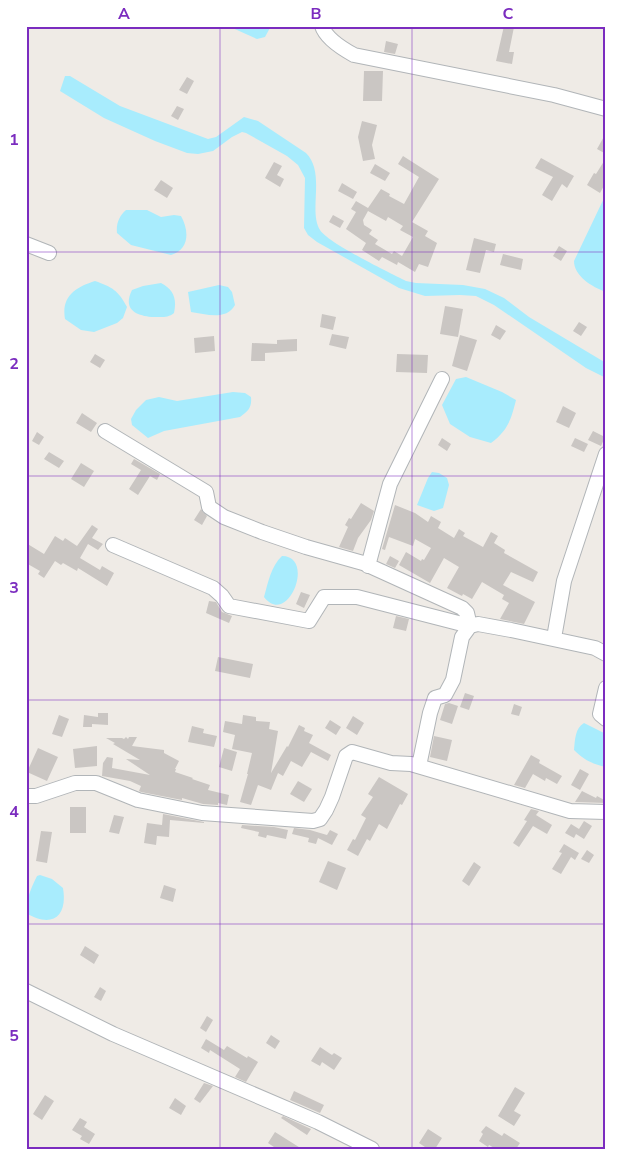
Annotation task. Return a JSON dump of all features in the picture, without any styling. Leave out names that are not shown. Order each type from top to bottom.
[{"type":"street","points":[[322,26],[324,32],[339,46],[354,55],[554,95],[606,109]]},
{"type":"street","points":[[26,244],[49,253]]},
{"type":"street","points":[[368,566],[390,484],[442,379]]},
{"type":"street","points":[[105,431],[206,492],[208,507],[224,517],[306,547],[368,566],[462,608],[467,613],[470,626],[462,637],[453,680],[445,695],[436,698],[430,713],[418,766]]},
{"type":"street","points":[[554,638],[564,581],[606,454]]},
{"type":"street","points":[[112,545],[213,588],[229,606],[309,621],[324,596],[357,597],[470,626],[478,624],[554,638],[595,648],[606,654]]},
{"type":"street","points":[[606,688],[600,714],[606,719]]},
{"type":"street","points":[[26,796],[36,796],[75,783],[96,783],[138,800],[202,813],[313,821],[320,819],[326,810],[346,756],[352,752],[391,763],[418,766],[570,811],[606,812]]},
{"type":"street","points":[[26,991],[113,1034],[318,1122],[372,1149]]},
{"type":"water","points":[[228,26],[271,26],[265,37],[257,39]]},
{"type":"water","points":[[65,76],[70,76],[120,106],[208,139],[216,137],[244,117],[258,121],[306,153],[312,161],[316,181],[317,222],[325,236],[406,281],[463,285],[485,289],[504,298],[529,317],[606,363],[606,378],[586,368],[494,305],[476,296],[425,296],[399,288],[317,242],[308,235],[304,228],[305,178],[298,165],[287,156],[246,133],[242,132],[232,137],[213,151],[198,154],[187,153],[104,118],[60,91]]},
{"type":"water","points":[[606,194],[606,292],[590,284],[580,276],[574,261]]},
{"type":"water","points":[[126,210],[147,210],[161,217],[181,216],[186,233],[185,244],[171,255],[131,245],[117,233],[118,220]]},
{"type":"water","points":[[95,281],[114,290],[127,307],[123,318],[117,323],[94,332],[81,330],[65,319],[64,311],[65,304],[71,294],[82,286]]},
{"type":"water","points":[[161,283],[172,292],[175,299],[174,313],[172,315],[154,317],[133,311],[129,303],[132,290]]},
{"type":"water","points":[[219,285],[228,287],[232,292],[235,305],[231,310],[221,315],[191,312],[188,292]]},
{"type":"water","points":[[466,377],[516,400],[508,424],[491,443],[470,437],[450,424],[442,405],[456,379]]},
{"type":"water","points":[[233,392],[245,393],[251,397],[249,409],[240,417],[164,431],[148,438],[132,425],[131,419],[136,410],[146,400],[159,397],[177,401]]},
{"type":"water","points":[[432,472],[439,473],[447,478],[449,485],[443,508],[434,511],[417,505]]},
{"type":"water","points":[[282,556],[292,559],[297,567],[298,577],[295,588],[289,598],[282,604],[273,604],[264,597],[273,570]]},
{"type":"water","points":[[584,723],[606,734],[606,767],[588,761],[574,750],[577,731]]},
{"type":"water","points":[[40,875],[52,879],[63,888],[63,907],[56,917],[50,920],[43,920],[26,913],[31,890],[37,876]]},
{"type":"building","points":[[504,26],[514,27],[509,52],[514,52],[512,64],[496,61]]},
{"type":"building","points":[[386,41],[398,44],[395,54],[384,52]]},
{"type":"building","points":[[364,71],[383,71],[382,101],[363,101]]},
{"type":"building","points":[[187,77],[194,81],[187,94],[179,90]]},
{"type":"building","points":[[177,106],[184,109],[178,120],[171,116]]},
{"type":"building","points":[[362,121],[377,125],[372,145],[375,159],[363,161],[358,137]]},
{"type":"building","points":[[606,133],[606,154],[597,149]]},
{"type":"building","points":[[403,156],[439,179],[412,222],[428,231],[425,236],[437,243],[428,267],[419,264],[415,272],[398,262],[397,265],[382,257],[379,261],[362,250],[366,243],[346,229],[356,212],[351,209],[356,201],[368,208],[381,189],[404,204],[419,177],[398,164]],"holes":[[[368,211],[386,221],[388,217],[403,226],[400,230],[413,237],[402,256],[394,251],[392,254],[375,244],[378,240],[369,234],[372,230],[364,225],[363,220]]]},
{"type":"building","points":[[541,158],[574,176],[567,188],[562,184],[552,201],[542,195],[553,177],[535,168]]},
{"type":"building","points":[[606,158],[606,182],[600,193],[587,185]]},
{"type":"building","points":[[274,162],[282,166],[277,175],[284,179],[280,187],[265,178]]},
{"type":"building","points":[[375,164],[390,173],[385,181],[370,173]]},
{"type":"building","points":[[161,180],[173,188],[167,198],[154,190]]},
{"type":"building","points":[[342,183],[357,192],[353,199],[338,191]]},
{"type":"building","points":[[333,215],[344,221],[340,228],[329,222]]},
{"type":"building","points":[[474,238],[496,244],[494,252],[486,250],[480,273],[466,270]]},
{"type":"building","points":[[559,246],[567,251],[561,261],[553,256]]},
{"type":"building","points":[[503,254],[523,259],[521,270],[500,265]]},
{"type":"building","points":[[445,306],[463,309],[458,337],[440,334]]},
{"type":"building","points":[[322,314],[336,317],[333,330],[320,327]]},
{"type":"building","points":[[579,322],[587,327],[581,336],[573,331]]},
{"type":"building","points":[[496,325],[506,331],[500,340],[491,335]]},
{"type":"building","points":[[332,334],[349,337],[346,349],[329,345]]},
{"type":"building","points":[[460,335],[477,340],[467,371],[452,366]]},
{"type":"building","points":[[214,336],[215,351],[195,353],[194,338]]},
{"type":"building","points":[[297,339],[297,351],[265,353],[265,361],[251,361],[252,343],[277,344],[277,340]]},
{"type":"building","points":[[95,354],[105,360],[100,368],[90,362]]},
{"type":"building","points":[[397,354],[428,355],[427,373],[396,372]]},
{"type":"building","points":[[563,406],[576,413],[569,428],[556,422]]},
{"type":"building","points":[[82,413],[97,423],[91,432],[76,423]]},
{"type":"building","points":[[593,431],[605,437],[601,446],[588,440]]},
{"type":"building","points":[[37,432],[44,437],[39,445],[32,441]]},
{"type":"building","points":[[442,438],[451,444],[447,451],[438,445]]},
{"type":"building","points":[[575,438],[588,444],[584,452],[571,446]]},
{"type":"building","points":[[49,452],[64,461],[59,468],[44,459]]},
{"type":"building","points":[[134,459],[160,474],[157,480],[150,476],[138,495],[129,489],[141,470],[131,464]]},
{"type":"building","points":[[81,463],[94,471],[84,487],[71,479]]},
{"type":"building","points":[[361,503],[374,511],[371,520],[358,538],[353,551],[339,547],[348,527],[345,525]]},
{"type":"building","points":[[395,505],[415,513],[428,522],[431,516],[441,522],[438,528],[454,538],[459,529],[465,533],[463,536],[483,547],[491,532],[498,536],[494,543],[505,550],[504,553],[538,572],[533,582],[511,572],[503,585],[535,602],[524,624],[500,619],[509,603],[502,599],[504,595],[482,582],[472,599],[447,588],[459,567],[444,558],[430,583],[399,565],[406,552],[421,561],[422,559],[424,560],[431,548],[415,539],[413,546],[389,537],[385,550],[382,549]]},
{"type":"building","points":[[201,509],[207,516],[202,525],[194,520]]},
{"type":"building","points":[[92,525],[98,529],[92,538],[103,544],[98,550],[88,544],[80,558],[100,570],[102,566],[114,573],[107,586],[78,568],[77,571],[63,563],[61,565],[55,561],[44,578],[38,574],[40,571],[26,563],[26,543],[44,554],[55,536],[63,541],[65,538],[77,546]]},
{"type":"building","points":[[390,556],[399,561],[395,568],[386,564]]},
{"type":"building","points":[[301,592],[310,595],[304,608],[296,604]]},
{"type":"building","points":[[209,601],[216,602],[222,612],[232,616],[229,623],[206,613]]},
{"type":"building","points":[[396,616],[409,619],[406,631],[393,628]]},
{"type":"building","points":[[218,657],[253,664],[250,678],[215,671]]},
{"type":"building","points":[[465,693],[474,696],[469,710],[460,707]]},
{"type":"building","points":[[449,703],[458,706],[452,724],[440,720],[445,704]]},
{"type":"building","points":[[514,704],[522,707],[519,716],[511,714]]},
{"type":"building","points":[[98,713],[108,713],[108,725],[92,724],[92,727],[83,727],[84,715],[98,717]]},
{"type":"building","points":[[59,715],[69,719],[62,737],[52,734]]},
{"type":"building","points":[[243,715],[256,717],[256,721],[270,722],[269,729],[278,731],[271,773],[288,747],[299,725],[305,728],[304,731],[313,735],[309,743],[331,755],[328,761],[311,752],[302,767],[291,761],[283,776],[278,773],[271,790],[258,785],[251,805],[240,802],[252,753],[232,749],[235,735],[223,732],[225,721],[242,724]]},
{"type":"building","points":[[353,716],[364,723],[357,735],[346,728]]},
{"type":"building","points":[[330,720],[341,727],[336,735],[325,728]]},
{"type":"building","points":[[192,726],[204,729],[203,733],[217,736],[214,747],[188,742]]},
{"type":"building","points":[[434,736],[452,740],[447,761],[430,757]]},
{"type":"building","points":[[126,737],[128,739],[129,737],[137,737],[132,746],[164,750],[164,753],[179,761],[175,772],[210,785],[208,790],[229,795],[227,805],[218,803],[218,805],[203,804],[182,798],[182,800],[141,792],[139,791],[141,786],[130,781],[102,776],[103,763],[107,757],[113,758],[112,768],[150,775],[126,759],[140,760],[106,738],[124,739]]},
{"type":"building","points":[[97,746],[97,766],[75,768],[73,749]]},
{"type":"building","points":[[38,748],[58,757],[47,781],[27,772]]},
{"type":"building","points":[[224,748],[237,752],[232,771],[219,767]]},
{"type":"building","points":[[531,755],[540,760],[539,763],[562,776],[557,784],[546,778],[545,781],[533,774],[525,788],[514,785]]},
{"type":"building","points":[[580,769],[589,774],[580,790],[571,785]]},
{"type":"building","points":[[379,777],[408,794],[402,805],[400,804],[387,829],[379,824],[370,841],[367,839],[358,856],[347,850],[353,839],[355,840],[366,818],[361,815],[373,797],[368,794]]},
{"type":"building","points":[[298,781],[312,789],[304,802],[290,794]]},
{"type":"building","points":[[582,791],[596,798],[597,796],[606,801],[606,803],[575,802]]},
{"type":"building","points":[[70,807],[86,807],[86,833],[70,833]]},
{"type":"building","points":[[531,809],[539,811],[536,815],[552,825],[547,834],[533,826],[519,847],[513,843],[527,821],[524,820]]},
{"type":"building","points":[[163,814],[204,823],[170,820],[169,837],[157,836],[156,845],[144,843],[147,823],[162,825]]},
{"type":"building","points":[[114,815],[124,817],[119,834],[109,832]]},
{"type":"building","points":[[584,821],[592,826],[584,839],[576,834],[574,838],[565,833],[571,824],[579,829]]},
{"type":"building","points":[[242,825],[288,830],[286,839],[267,835],[266,838],[258,836],[259,832],[241,828]]},
{"type":"building","points":[[294,828],[327,835],[330,830],[338,834],[332,845],[318,838],[316,844],[308,842],[309,838],[292,834]]},
{"type":"building","points":[[41,831],[52,832],[47,863],[36,861]]},
{"type":"building","points":[[564,844],[579,853],[575,860],[571,857],[561,874],[552,869],[562,853],[559,852]]},
{"type":"building","points":[[587,850],[594,855],[589,863],[581,859]]},
{"type":"building","points":[[328,861],[346,868],[337,890],[319,882]]},
{"type":"building","points":[[474,862],[481,867],[469,886],[462,881]]},
{"type":"building","points":[[164,885],[176,889],[173,902],[160,898]]},
{"type":"building","points":[[85,946],[99,955],[94,964],[80,955]]},
{"type":"building","points":[[100,987],[106,991],[101,1001],[94,997]]},
{"type":"building","points":[[207,1016],[213,1020],[206,1032],[200,1028]]},
{"type":"building","points":[[271,1035],[280,1041],[275,1049],[266,1043]]},
{"type":"building","points":[[206,1039],[224,1050],[227,1046],[258,1062],[246,1082],[235,1077],[240,1069],[210,1050],[209,1053],[201,1048]]},
{"type":"building","points":[[320,1047],[332,1055],[334,1053],[342,1058],[334,1070],[322,1062],[320,1066],[311,1061]]},
{"type":"building","points":[[204,1083],[213,1086],[200,1103],[194,1099]]},
{"type":"building","points":[[515,1087],[525,1093],[514,1111],[521,1115],[514,1126],[498,1116]]},
{"type":"building","points":[[294,1091],[324,1105],[320,1113],[290,1100]]},
{"type":"building","points":[[45,1095],[54,1101],[42,1120],[33,1114]]},
{"type":"building","points":[[175,1098],[186,1106],[181,1115],[169,1108]]},
{"type":"building","points":[[283,1116],[311,1129],[307,1135],[281,1118]]},
{"type":"building","points":[[80,1118],[87,1122],[84,1127],[95,1134],[89,1144],[80,1139],[82,1136],[72,1130]]},
{"type":"building","points":[[486,1126],[502,1136],[504,1133],[520,1143],[516,1149],[496,1149],[489,1145],[488,1147],[479,1141],[483,1134],[481,1132]]},
{"type":"building","points":[[428,1129],[442,1138],[435,1149],[428,1149],[419,1143]]},
{"type":"building","points":[[275,1132],[302,1149],[277,1149],[268,1143]]}]
